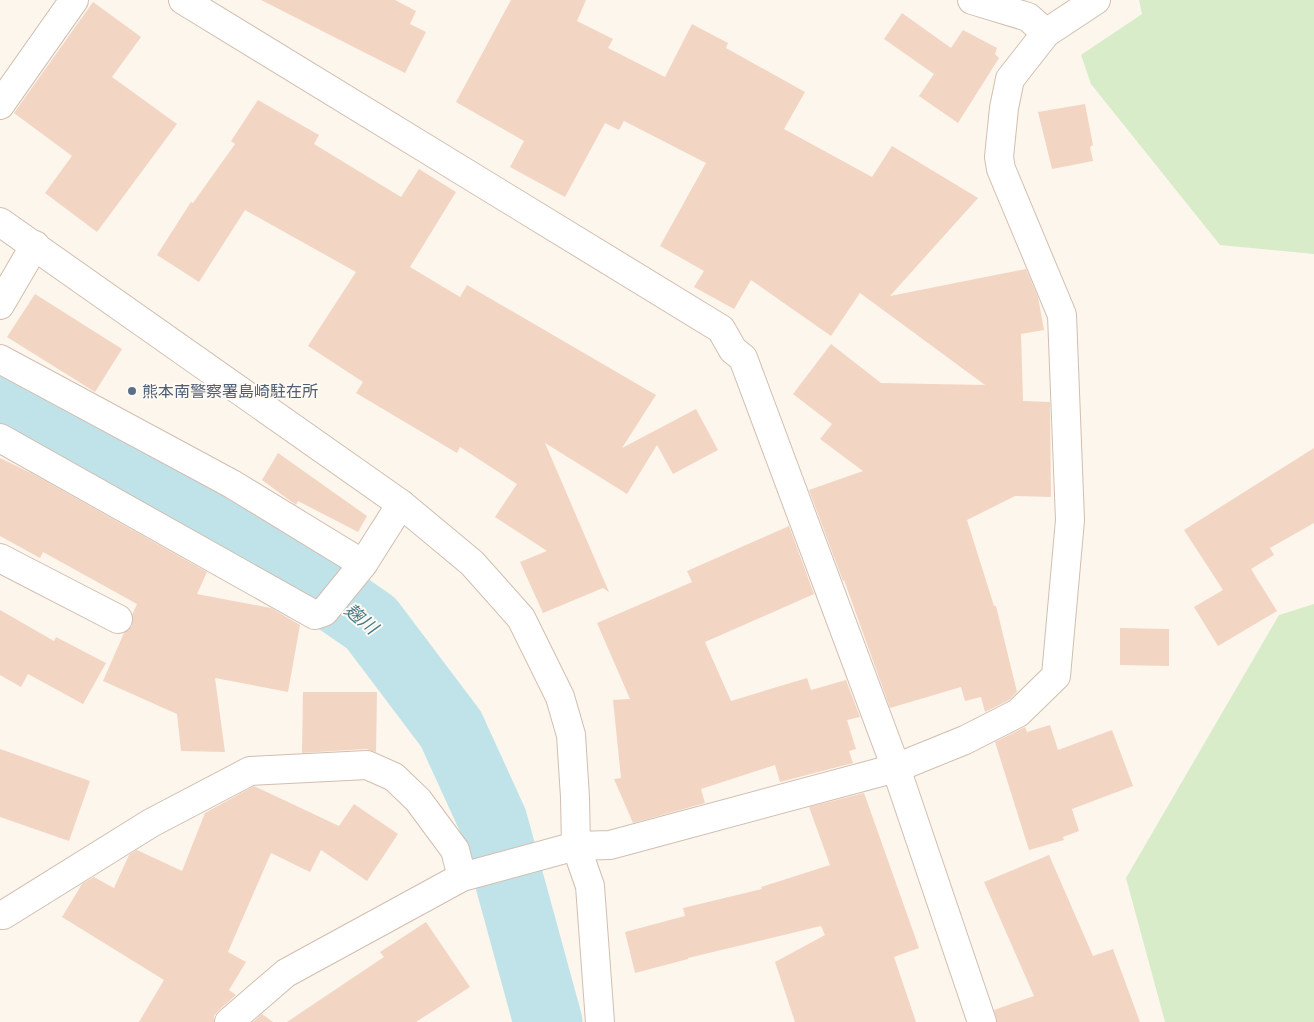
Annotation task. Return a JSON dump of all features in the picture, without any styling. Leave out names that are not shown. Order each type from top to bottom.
[{"type":"street","points":[[0,105],[74,0]]},
{"type":"street","points":[[183,0],[721,329],[733,350],[743,358],[896,768],[982,1022]]},
{"type":"street","points":[[972,0],[1028,17],[1046,33]]},
{"type":"street","points":[[229,1022],[286,973],[469,875],[576,846],[610,845],[896,768],[965,740],[1018,713],[1056,676],[1070,520],[1062,315],[1001,169],[999,157],[1004,108],[1010,80],[1046,33],[1096,0]]},
{"type":"street","points":[[0,222],[401,504],[472,563],[521,618],[560,697],[571,734],[576,846],[590,886],[600,1022]]},
{"type":"street","points":[[0,305],[35,245]]},
{"type":"street","points":[[0,359],[232,484],[357,571]]},
{"type":"street","points":[[0,438],[315,615],[324,612],[357,571],[401,504]]},
{"type":"street","points":[[0,558],[118,619]]},
{"type":"street","points":[[3,915],[151,823],[250,771],[367,765],[394,777],[418,800],[456,850],[469,875]]},
{"type":"green space","points":[[1139,0],[1314,0],[1314,254],[1220,245],[1091,84],[1081,55],[1142,14]]},
{"type":"green space","points":[[1314,604],[1314,1022],[1165,1022],[1126,878],[1279,615]]},
{"type":"building","points":[[261,0],[395,0],[416,11],[410,24],[426,32],[405,73]]},
{"type":"building","points":[[511,0],[586,0],[577,21],[613,39],[608,48],[665,77],[692,24],[728,43],[726,48],[805,92],[784,129],[872,177],[892,146],[978,198],[890,296],[1026,269],[1038,297],[1044,330],[1021,334],[1023,401],[1050,402],[1051,497],[1015,496],[967,520],[994,606],[996,606],[1017,692],[1009,700],[985,712],[981,697],[965,701],[961,687],[890,708],[809,490],[863,471],[820,439],[832,424],[793,394],[831,344],[881,383],[985,385],[860,293],[831,336],[751,280],[734,309],[694,287],[704,271],[660,246],[706,163],[624,121],[619,130],[605,123],[565,197],[510,167],[524,141],[456,102]]},
{"type":"building","points":[[93,2],[141,37],[112,77],[177,124],[97,232],[45,193],[72,156],[14,113]]},
{"type":"building","points":[[902,13],[951,48],[963,30],[997,48],[995,54],[999,58],[958,123],[919,96],[934,74],[884,39]]},
{"type":"building","points":[[258,100],[319,135],[314,144],[401,197],[419,169],[456,192],[410,267],[460,297],[467,285],[656,395],[622,448],[696,409],[718,450],[673,474],[657,445],[627,494],[545,443],[609,592],[603,588],[543,613],[520,562],[547,551],[495,517],[517,484],[460,447],[457,453],[356,393],[363,382],[308,346],[356,272],[245,210],[199,282],[157,255],[191,202],[193,203],[235,144],[231,141]]},
{"type":"building","points":[[1085,104],[1093,145],[1090,147],[1093,161],[1052,169],[1038,112]]},
{"type":"building","points":[[35,294],[122,349],[95,392],[7,337]]},
{"type":"building","points":[[1314,448],[1314,523],[1270,548],[1274,555],[1251,569],[1277,611],[1218,646],[1194,607],[1223,590],[1184,530]]},
{"type":"building","points":[[278,453],[367,516],[358,532],[298,501],[296,505],[262,480]]},
{"type":"building","points":[[0,458],[33,474],[207,572],[197,594],[271,608],[300,625],[288,692],[215,678],[225,752],[181,751],[177,714],[103,681],[124,633],[132,626],[132,615],[137,604],[43,552],[40,558],[0,536]]},
{"type":"building","points":[[789,526],[814,594],[705,642],[731,701],[807,678],[811,690],[846,680],[860,717],[847,720],[856,749],[849,751],[853,763],[780,782],[775,765],[701,789],[705,803],[633,823],[614,779],[621,778],[613,700],[630,699],[597,623],[692,582],[687,571]]},
{"type":"building","points":[[0,610],[54,641],[56,637],[106,663],[83,704],[28,674],[21,687],[0,675]]},
{"type":"building","points":[[1120,628],[1169,629],[1169,666],[1120,665]]},
{"type":"building","points":[[303,692],[377,692],[376,752],[366,749],[302,753]]},
{"type":"building","points":[[1050,725],[1058,750],[1112,730],[1133,786],[1072,809],[1079,831],[1063,837],[1064,840],[1029,850],[995,742],[1025,727],[1027,732]]},
{"type":"building","points":[[0,749],[90,781],[69,841],[0,817]]},
{"type":"building","points":[[254,786],[339,826],[354,804],[398,834],[367,881],[321,850],[310,872],[271,853],[228,952],[246,962],[229,990],[236,995],[218,1011],[214,1016],[214,1022],[139,1022],[164,980],[62,917],[82,884],[94,877],[114,888],[129,855],[137,850],[182,871],[205,813]]},
{"type":"building","points":[[864,793],[919,948],[894,957],[916,1022],[795,1022],[775,962],[825,935],[821,926],[688,958],[635,973],[625,932],[685,916],[683,908],[762,889],[761,887],[830,865],[809,807]]},
{"type":"building","points":[[1049,855],[1093,956],[1113,949],[1140,1022],[997,1022],[994,1010],[1034,996],[984,882]]},
{"type":"building","points":[[426,922],[470,987],[416,1022],[287,1022],[384,957],[380,952]]},
{"type":"building","points":[[262,1014],[273,1022],[253,1022]]},
{"type":"waterway","name":"麹川","points":[[0,401],[271,554],[371,623],[451,729],[493,821],[548,1022]]},
{"type":"place","name":"熊本南警察署島崎駐在所","points":[[132,391]]}]
